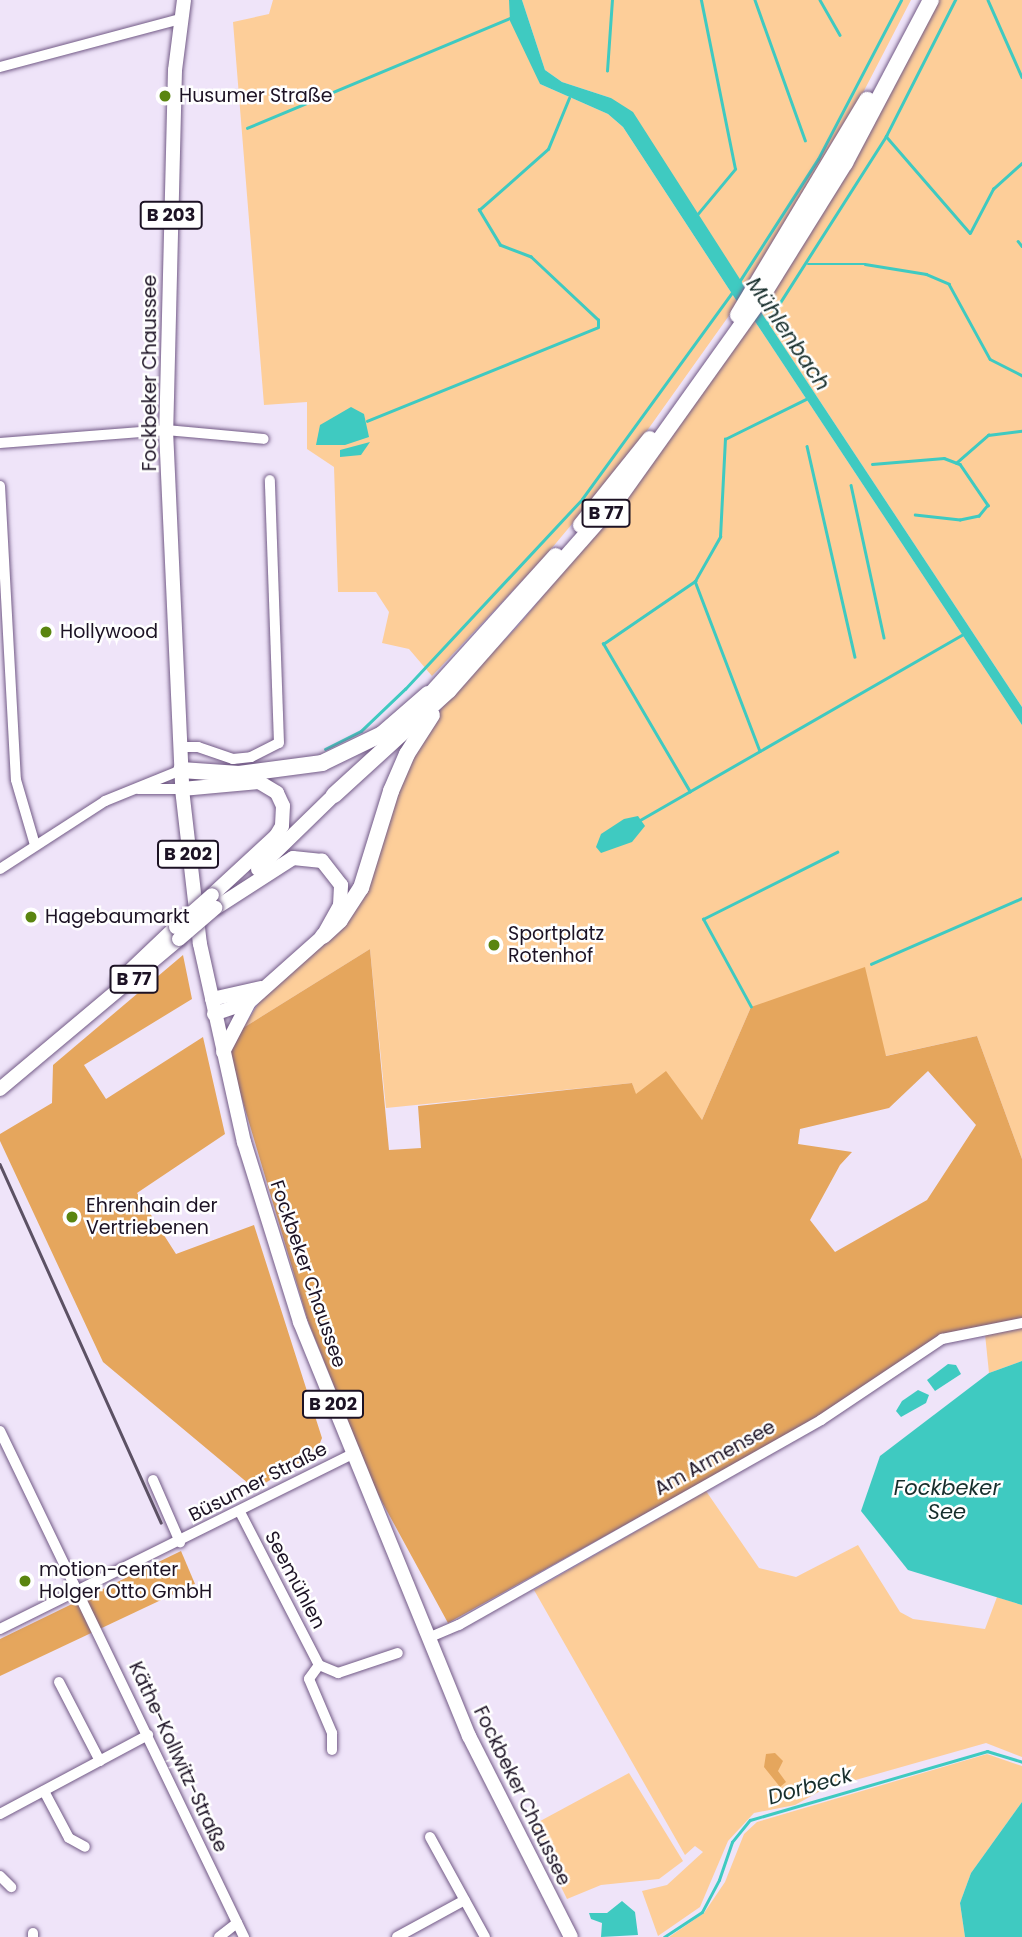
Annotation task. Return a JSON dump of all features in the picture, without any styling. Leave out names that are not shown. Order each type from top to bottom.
[{"type":"highway","name":"B 77","points":[[756,295],[835,158],[919,0]]},
{"type":"highway","name":"B 77","points":[[334,795],[444,687],[619,497],[845,163],[931,0]]},
{"type":"highway","points":[[181,770],[239,774],[322,763],[382,734],[444,687]]},
{"type":"highway","points":[[323,936],[353,902],[407,754],[444,687]]},
{"type":"main road","name":"Fockbeker Chaussee","points":[[184,0],[175,70],[166,430],[182,789],[196,918],[213,1007],[273,1239],[300,1322],[469,1736],[571,1937]]},
{"type":"main road","points":[[182,789],[259,782],[277,793],[284,806],[282,826],[276,836],[215,903]]},
{"type":"main road","name":"B 77","points":[[0,1089],[88,1017],[334,795]]},
{"type":"main road","points":[[215,903],[284,861],[314,858],[328,865],[341,885],[340,905],[323,936],[249,1002],[223,1052]]},
{"type":"main road","points":[[213,1007],[262,988]]},
{"type":"main road","points":[[213,1007],[249,1002]]},
{"type":"street","points":[[0,68],[181,19]]},
{"type":"street","points":[[0,443],[166,430],[264,439]]},
{"type":"street","points":[[180,747],[198,747],[233,760],[251,757],[279,743],[270,480]]},
{"type":"street","points":[[0,486],[16,780],[34,845]]},
{"type":"street","points":[[138,789],[146,782],[181,770]]},
{"type":"street","points":[[0,869],[105,801],[138,789],[182,789]]},
{"type":"street","name":"Am Armensee","points":[[428,1638],[459,1625],[821,1420],[942,1339],[1022,1323]]},
{"type":"street","points":[[0,1431],[80,1592]]},
{"type":"street","name":"Büsumer Straße","points":[[0,1629],[80,1592],[353,1454]]},
{"type":"street","name":"Büsumer Straße","points":[[153,1480],[180,1542]]},
{"type":"street","name":"Seemühlen","points":[[240,1512],[319,1664]]},
{"type":"street","name":"Käthe-Kollwitz-Straße","points":[[80,1592],[244,1937]]},
{"type":"street","points":[[332,1750],[332,1733],[309,1679],[319,1664],[338,1673],[398,1653]]},
{"type":"street","points":[[59,1682],[100,1761]]},
{"type":"street","points":[[0,1814],[148,1735]]},
{"type":"street","points":[[44,1791],[69,1838],[85,1847]]},
{"type":"street","points":[[430,1837],[485,1937]]},
{"type":"street","points":[[0,1876],[11,1887]]},
{"type":"street","points":[[397,1937],[465,1900]]},
{"type":"street","points":[[219,1937],[237,1923]]},
{"type":"shaded area","points":[[273,0],[509,0],[540,84],[608,114],[623,127],[738,303],[629,456],[541,561],[432,676],[409,649],[382,643],[389,612],[376,592],[338,592],[334,467],[307,449],[307,402],[264,405],[233,22],[269,14]]},
{"type":"shaded area","points":[[522,0],[911,0],[839,139],[745,287],[611,98],[562,82],[545,70]]},
{"type":"shaded area","points":[[938,0],[1022,0],[1022,707],[761,312]]},
{"type":"shaded area","points":[[754,320],[1022,725],[1022,1159],[977,1036],[885,1056],[751,1007],[702,1120],[635,1094],[632,1083],[386,1108],[370,949],[243,1028],[260,1001],[340,926],[394,792],[419,742],[450,696],[518,626],[629,491]]},
{"type":"shaded area","points":[[370,949],[389,1150],[421,1148],[418,1106],[632,1083],[636,1094],[666,1071],[702,1120],[751,1007],[865,967],[886,1056],[977,1036],[1022,1159],[1022,1320],[941,1337],[820,1417],[448,1623],[375,1489],[308,1321],[229,1055],[243,1028]],"holes":[[[928,1071],[976,1125],[927,1200],[835,1252],[810,1220],[840,1165],[852,1152],[798,1144],[800,1129],[889,1108]]]},
{"type":"shaded area","points":[[183,955],[192,999],[84,1065],[106,1099],[203,1037],[225,1134],[137,1193],[176,1254],[254,1225],[322,1438],[316,1453],[255,1489],[103,1362],[0,1141],[0,1134],[52,1103],[53,1065]]},
{"type":"shaded area","points":[[1022,1327],[1022,1361],[989,1373],[985,1334]]},
{"type":"shaded area","points":[[706,1491],[759,1568],[796,1577],[858,1545],[900,1612],[913,1619],[985,1629],[997,1597],[1022,1605],[1022,1757],[986,1743],[824,1789],[795,1805],[754,1813],[728,1841],[700,1907],[658,1936],[642,1891],[667,1885],[703,1852],[695,1846],[685,1855],[534,1590]]},
{"type":"shaded area","points":[[181,1551],[195,1584],[0,1676],[0,1639]]},
{"type":"shaded area","points":[[775,1753],[783,1761],[778,1771],[786,1782],[780,1787],[764,1767],[766,1754]]},
{"type":"shaded area","points":[[987,1754],[1022,1766],[1022,1802],[971,1873],[960,1903],[965,1937],[669,1937],[704,1913],[725,1882],[744,1834],[757,1822]]},
{"type":"shaded area","points":[[629,1773],[683,1861],[659,1879],[601,1885],[567,1899],[531,1826]]},
{"type":"water","points":[[509,0],[522,0],[545,70],[562,82],[611,98],[633,112],[745,287],[738,303],[623,127],[608,114],[540,84],[510,21]]},
{"type":"water","points":[[761,312],[1022,707],[1022,725],[754,320]]},
{"type":"water","points":[[351,407],[364,414],[369,437],[345,445],[316,445],[320,425]]},
{"type":"water","points":[[370,442],[361,455],[340,457],[340,450]]},
{"type":"water","points":[[638,816],[645,826],[632,842],[601,853],[596,847],[601,834],[624,819]]},
{"type":"water","name":"Fockbeker See","points":[[1022,1361],[1022,1605],[908,1570],[861,1511],[880,1456],[989,1373]]},
{"type":"water","points":[[948,1364],[956,1365],[961,1374],[935,1391],[927,1380]]},
{"type":"water","points":[[918,1390],[929,1395],[926,1403],[901,1417],[896,1411],[902,1401]]},
{"type":"water","points":[[1022,1802],[1022,1937],[965,1937],[960,1903],[971,1873]]},
{"type":"water","points":[[622,1901],[635,1912],[638,1935],[601,1937],[602,1923],[591,1919],[589,1913],[607,1913]]},
{"type":"waterway","points":[[607,71],[612,0]]},
{"type":"waterway","points":[[696,216],[735,169],[701,0]]},
{"type":"waterway","points":[[755,0],[805,140]]},
{"type":"waterway","points":[[820,0],[840,35]]},
{"type":"waterway","name":"Mühlenbach","points":[[739,282],[818,159],[901,0]]},
{"type":"waterway","name":"Mühlenbach","points":[[767,323],[886,136],[955,0]]},
{"type":"waterway","points":[[988,0],[1022,77]]},
{"type":"waterway","points":[[247,128],[512,17]]},
{"type":"waterway","points":[[367,421],[598,327],[598,320],[531,257],[500,245],[479,210],[548,149],[569,98]]},
{"type":"waterway","points":[[886,136],[970,233],[993,189],[1022,163]]},
{"type":"waterway","points":[[1018,241],[1022,246]]},
{"type":"waterway","points":[[808,264],[865,264],[926,274],[949,284],[990,359],[1022,375]]},
{"type":"waterway","name":"Mühlenbach","points":[[325,749],[361,731],[405,689],[582,499],[733,291]]},
{"type":"waterway","name":"Mühlenbach","points":[[690,792],[603,644],[695,581],[720,537],[725,439],[808,398]]},
{"type":"waterway","points":[[956,463],[988,435],[1022,431]]},
{"type":"waterway","points":[[807,446],[855,657]]},
{"type":"waterway","points":[[872,464],[944,458],[960,464],[988,505],[979,516],[960,520],[915,515]]},
{"type":"waterway","points":[[851,485],[884,637]]},
{"type":"waterway","points":[[695,581],[760,751]]},
{"type":"waterway","points":[[640,820],[963,634]]},
{"type":"waterway","points":[[751,1007],[703,919],[837,852]]},
{"type":"waterway","points":[[871,964],[1022,898]]},
{"type":"waterway","name":"Dorbeck","points":[[664,1937],[702,1912],[719,1880],[732,1842],[750,1820],[987,1751],[1022,1762]]},
{"type":"railway","points":[[0,1164],[161,1522]]},
{"type":"place","name":"Husumer Straße","points":[[165,96]]},
{"type":"place","name":"Hollywood","points":[[46,632]]},
{"type":"place","name":"Hagebaumarkt","points":[[31,917]]},
{"type":"place","name":"Sportplatz Rotenhof","points":[[494,945]]},
{"type":"place","name":"Ehrenhain der Vertriebenen","points":[[72,1217]]},
{"type":"place","name":"motion-center Holger Otto GmbH","points":[[25,1581]]}]
